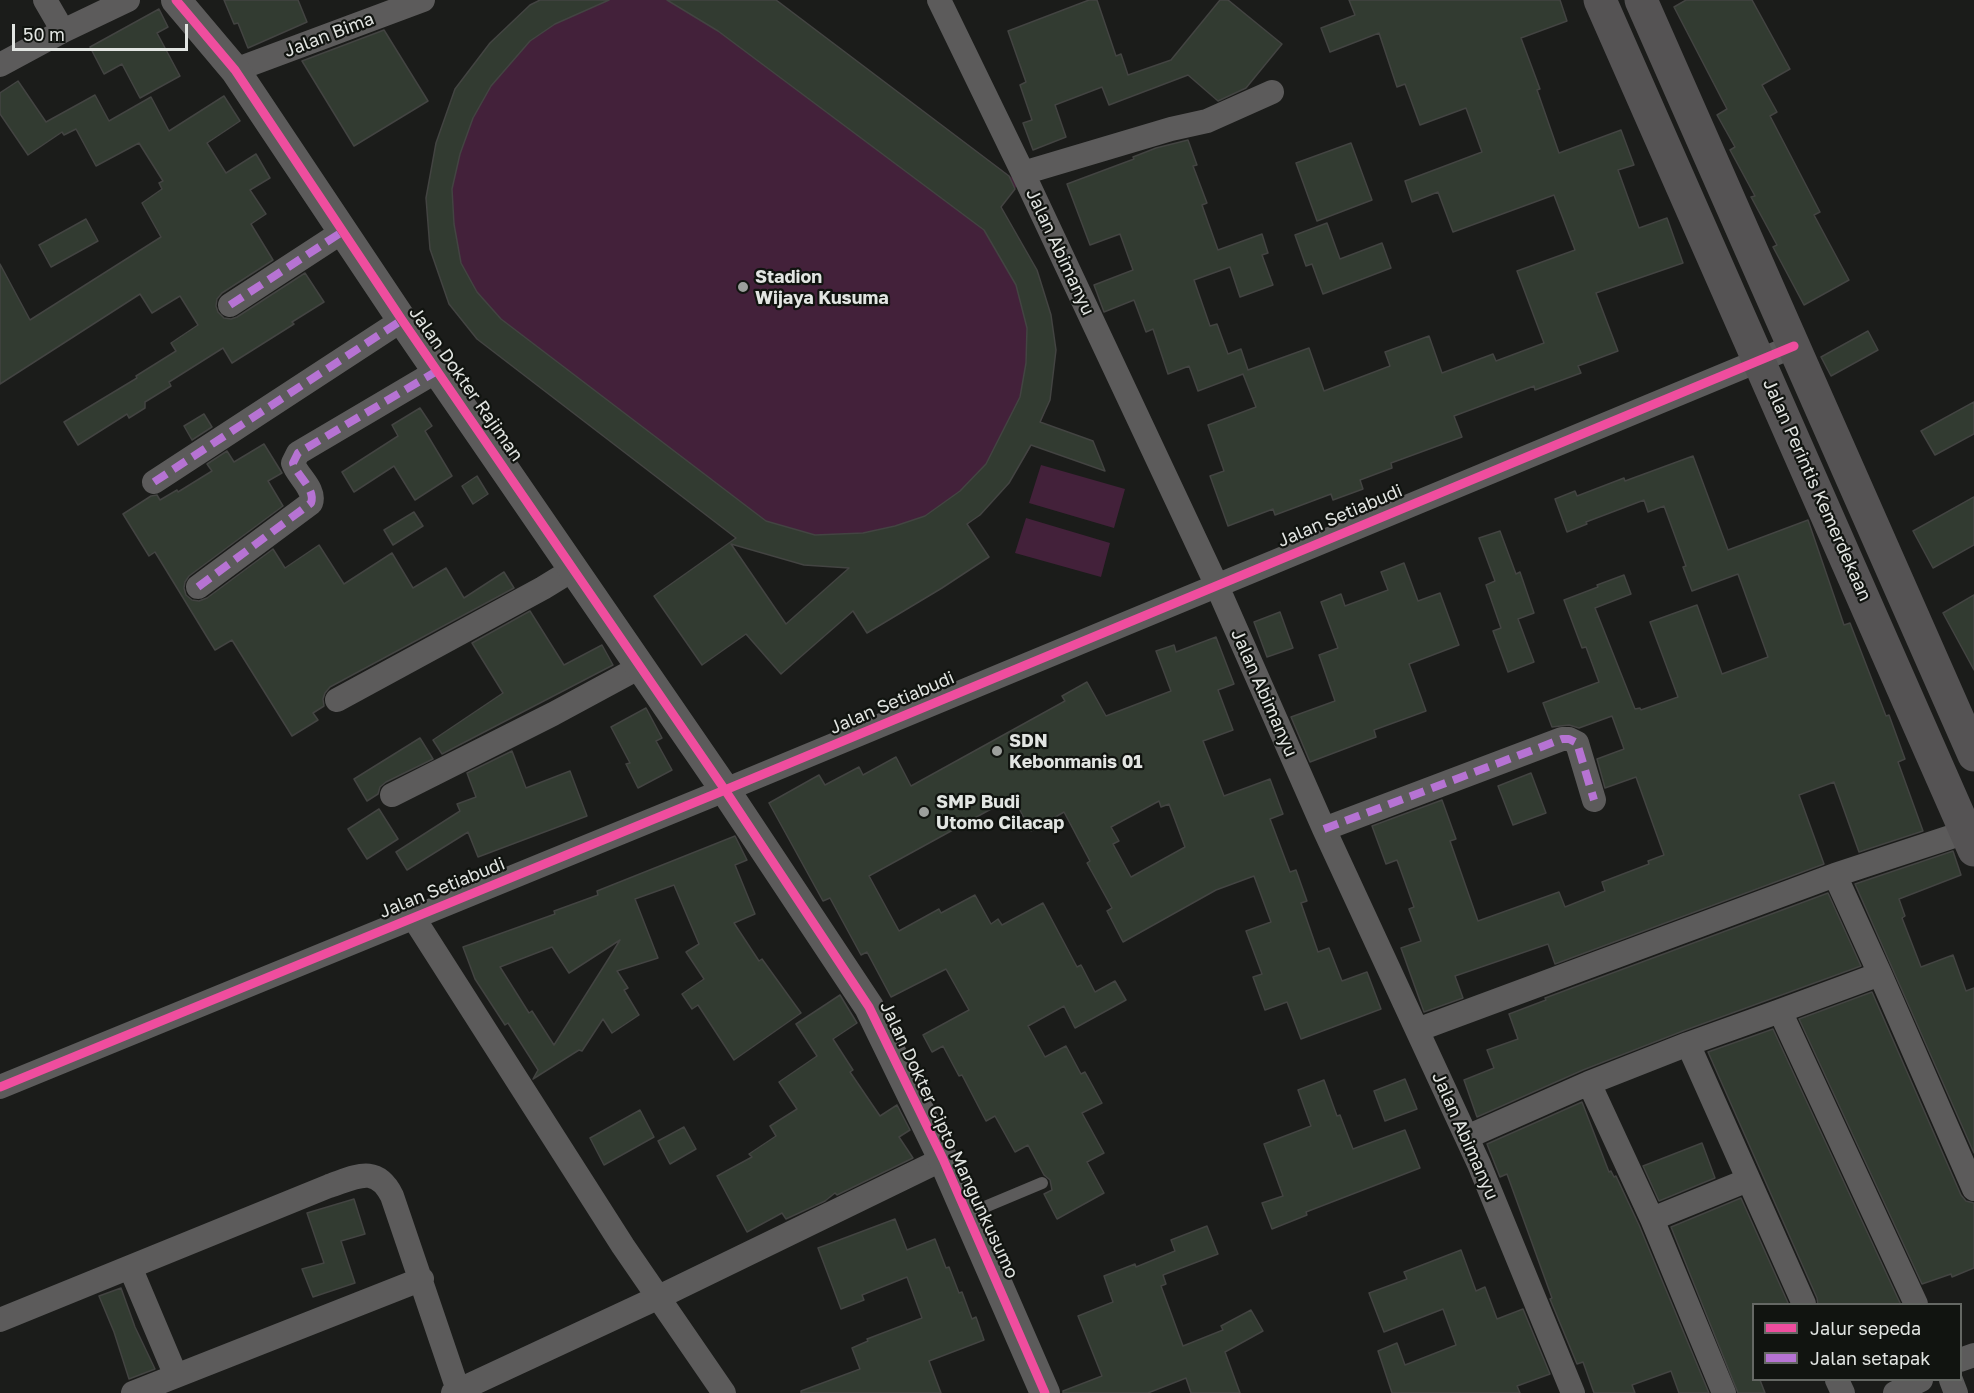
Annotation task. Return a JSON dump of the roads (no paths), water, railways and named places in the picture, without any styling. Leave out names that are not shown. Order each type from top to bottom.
[{"type":"main road","name":"Jalan Perintis Kemerdekaan","points":[[1600,0],[1970,841]]},
{"type":"main road","name":"Jalan Perintis Kemerdekaan","points":[[1641,0],[1974,755]]},
{"type":"street","points":[[45,0],[63,31]]},
{"type":"street","name":"Jalan Dokter Rajiman","points":[[176,0],[235,70],[342,232],[724,790]]},
{"type":"street","name":"Jalan Bima","points":[[235,70],[423,0]]},
{"type":"street","name":"Jalan Abimanyu","points":[[939,0],[1023,172],[1217,586],[1324,829],[1467,1137],[1574,1393]]},
{"type":"street","points":[[0,65],[114,3]]},
{"type":"street","points":[[1023,172],[1170,129],[1207,121],[1272,92]]},
{"type":"street","points":[[230,305],[342,232]]},
{"type":"street","points":[[154,482],[402,320]]},
{"type":"street","name":"Jalan Setiabudi","points":[[0,1087],[724,790],[1794,345]]},
{"type":"street","points":[[198,587],[311,503],[313,498],[310,490],[293,463],[298,453],[437,371]]},
{"type":"street","points":[[337,700],[533,594],[574,569]]},
{"type":"street","points":[[392,795],[553,714],[640,667]]},
{"type":"street","points":[[1324,829],[1562,739],[1569,739],[1577,743],[1594,800]]},
{"type":"street","name":"Jalan Dokter Cipto Mangunkusumo","points":[[724,790],[869,1007],[943,1159],[1045,1393]]},
{"type":"street","points":[[1417,1030],[1835,875],[1970,841]]},
{"type":"street","points":[[1835,875],[1974,1189]]},
{"type":"street","points":[[413,917],[623,1246],[724,1393]]},
{"type":"street","points":[[1467,1137],[1589,1083],[1880,974]]},
{"type":"street","points":[[1780,1011],[1916,1303]]},
{"type":"street","points":[[1688,1044],[1803,1303]]},
{"type":"street","points":[[1589,1083],[1652,1219],[1724,1393]]},
{"type":"street","points":[[0,1320],[329,1186],[368,1175],[377,1177],[386,1184],[392,1196],[422,1279],[457,1392],[943,1159]]},
{"type":"street","points":[[1652,1219],[1748,1180]]},
{"type":"street","points":[[130,1267],[176,1376]]},
{"type":"street","points":[[133,1393],[422,1279]]},
{"type":"street","points":[[1895,1393],[1919,1381]]},
{"type":"lane","points":[[968,1214],[1042,1183]]},
{"type":"place","name":"Stadion Wijaya Kusuma","points":[[743,287]]},
{"type":"place","name":"SDN Kebonmanis 01","points":[[997,751]]},
{"type":"place","name":"SMP Budi Utomo Cilacap","points":[[924,812]]}]
